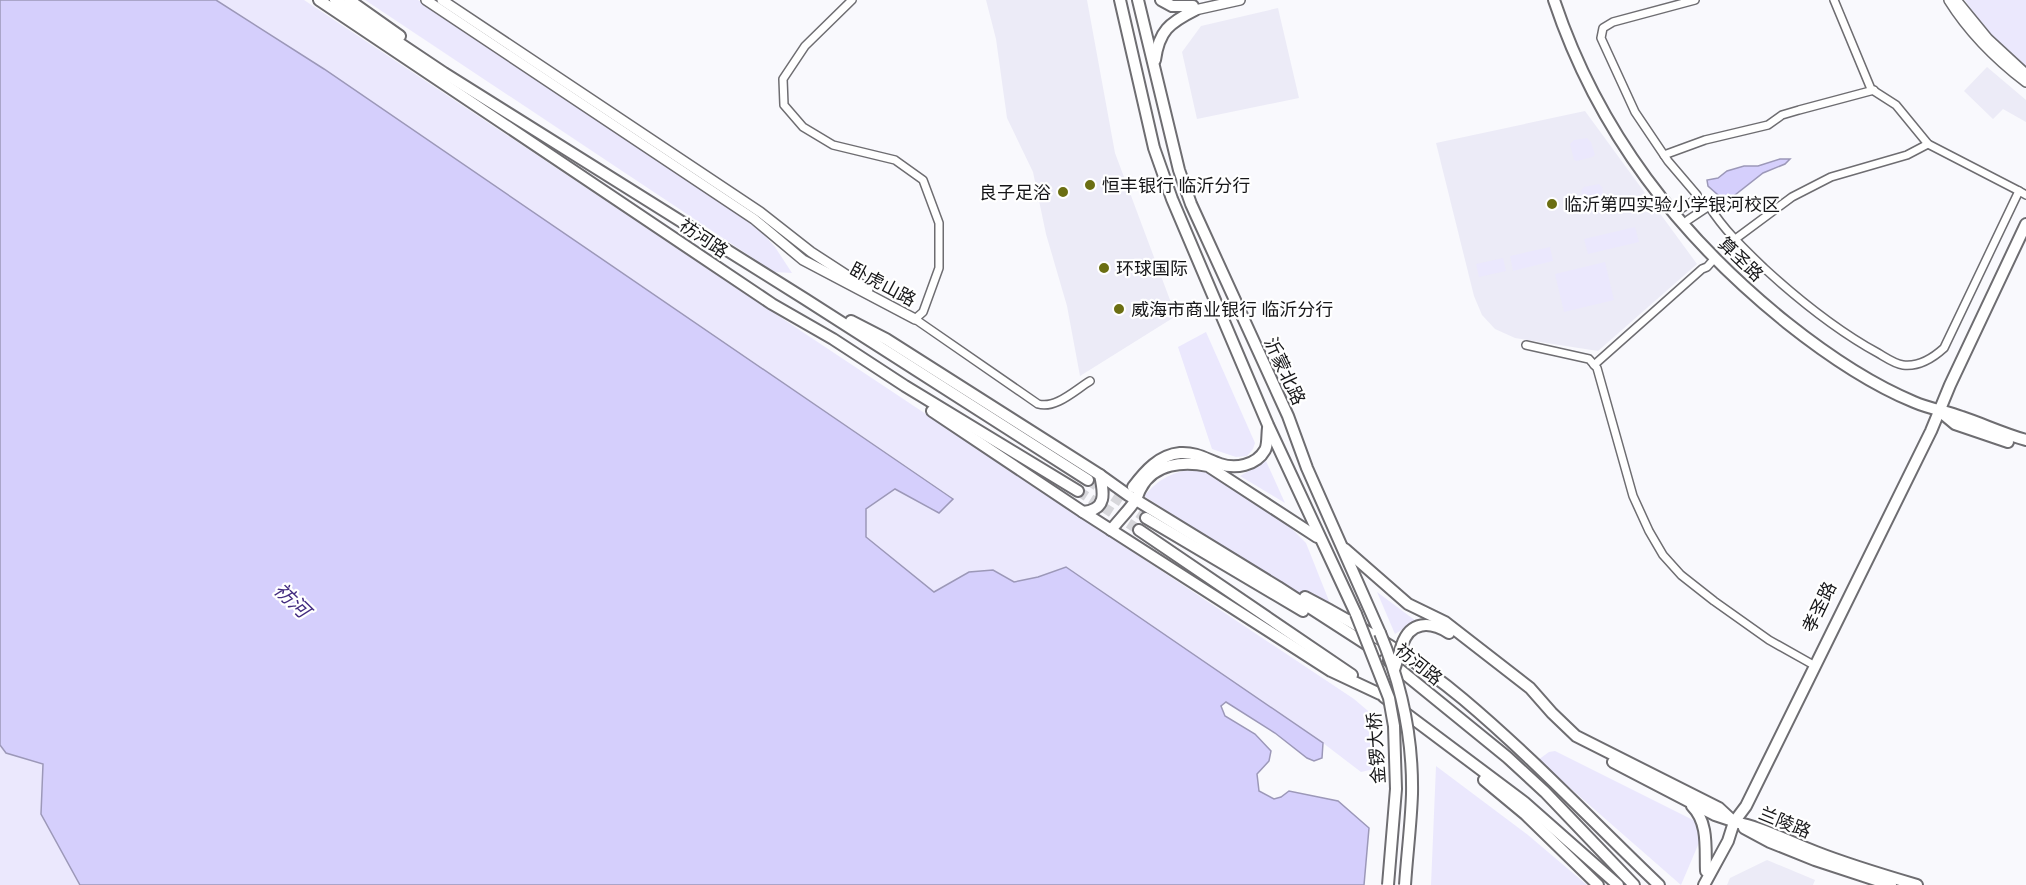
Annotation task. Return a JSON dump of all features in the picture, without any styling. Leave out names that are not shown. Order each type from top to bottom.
[{"type":"main road","name":"祊河路","points":[[319,0],[772,304],[833,339],[904,386],[1078,491]]},
{"type":"main road","name":"祊河路","points":[[336,0],[444,73],[805,299],[1088,480]]},
{"type":"main road","points":[[349,0],[388,26],[444,73]]},
{"type":"main road","name":"沂蒙北路","points":[[1120,0],[1154,148],[1163,174],[1268,425],[1319,539],[1356,614]]},
{"type":"main road","name":"沂蒙北路","points":[[1138,0],[1179,170],[1191,204],[1288,416],[1307,468],[1380,633],[1398,681]]},
{"type":"main road","points":[[1161,0],[1172,6],[1194,8]]},
{"type":"main road","name":"算圣路","points":[[1554,0],[1583,73],[1622,144],[1662,200],[1739,282],[1812,343],[1884,387],[1913,402],[1959,415],[2026,440]]},
{"type":"main road","name":"算圣路","points":[[1561,0],[1589,70],[1609,108],[1648,171],[1679,210],[1743,277],[1816,337],[1850,360],[1910,392],[1955,423],[2026,447]]},
{"type":"main road","points":[[1154,67],[1158,42],[1162,33],[1176,19],[1194,8]]},
{"type":"main road","name":"孝圣路","points":[[1704,885],[1728,841],[1734,822],[1746,806],[1940,411],[2026,224]]},
{"type":"main road","name":"孝圣路","points":[[1699,885],[1734,822],[1925,429],[1940,411],[1953,389],[2026,236]]},
{"type":"main road","points":[[805,299],[886,339],[1377,651]]},
{"type":"main road","points":[[772,304],[1111,530],[1331,670],[1380,694]]},
{"type":"main road","points":[[1132,497],[1142,474],[1154,463],[1178,453],[1198,454],[1221,464],[1237,467],[1254,462],[1266,449],[1268,425]]},
{"type":"main road","points":[[1111,530],[1132,497],[1155,473],[1180,463],[1194,463],[1208,466],[1302,525],[1319,539]]},
{"type":"main road","points":[[1083,512],[1099,507],[1104,492],[1100,475]]},
{"type":"main road","name":"祊河路","points":[[1146,518],[1311,616],[1377,651],[1507,757],[1545,792],[1634,885]]},
{"type":"main road","points":[[1139,530],[1249,603],[1431,731],[1524,802],[1618,885]]},
{"type":"main road","points":[[1343,547],[1408,604],[1445,622],[1530,688],[1576,736],[1719,808],[1734,822]]},
{"type":"main road","points":[[1223,553],[1364,628],[1462,698],[1537,766],[1659,885]]},
{"type":"main road","name":"金锣大桥","points":[[1356,614],[1389,698],[1394,726],[1395,789],[1388,885]]},
{"type":"main road","points":[[1394,670],[1406,634],[1414,626],[1440,627],[1466,643],[1529,692],[1572,741],[1715,815],[1734,822]]},
{"type":"main road","name":"金锣大桥","points":[[1398,681],[1406,722],[1412,793],[1405,885]]},
{"type":"main road","points":[[1455,715],[1537,766]]},
{"type":"main road","points":[[1431,731],[1525,814],[1598,885]]},
{"type":"main road","points":[[1685,800],[1698,813],[1705,832],[1706,871]]},
{"type":"main road","name":"兰陵路","points":[[1734,822],[1770,842],[1846,871],[1891,885]]},
{"type":"main road","name":"兰陵路","points":[[1734,822],[1752,825],[1848,864],[1917,885]]},
{"type":"street","name":"卧虎山路","points":[[426,0],[754,219],[803,260],[915,320]]},
{"type":"street","name":"卧虎山路","points":[[442,0],[760,212],[812,252],[915,320]]},
{"type":"street","points":[[852,0],[805,46],[783,79],[784,105],[803,127],[833,145],[895,160],[923,180],[939,223],[939,268],[923,312],[915,320],[1038,404],[1047,406],[1055,404],[1090,381]]},
{"type":"street","points":[[1194,8],[1217,0]]},
{"type":"street","points":[[1194,8],[1240,0]]},
{"type":"street","points":[[1679,210],[1695,200],[1697,195],[1664,155],[1635,112],[1601,38],[1603,28],[1613,22],[1695,0]]},
{"type":"street","points":[[1834,0],[1874,90],[1896,105],[1928,144],[2026,195]]},
{"type":"street","points":[[1948,0],[1983,44],[2026,82]]},
{"type":"street","points":[[1956,0],[1988,39],[2026,74]]},
{"type":"street","points":[[1664,155],[1705,140],[1768,125],[1782,115],[1798,110],[1874,90]]},
{"type":"street","points":[[1734,240],[1792,197],[1831,177],[1907,154],[1928,144]]},
{"type":"street","points":[[1688,220],[1709,206],[1734,240],[1794,296],[1853,339],[1902,365],[1917,364],[1934,357],[1944,348],[2019,191]]},
{"type":"street","points":[[1594,365],[1715,258]]},
{"type":"street","points":[[1526,345],[1589,359],[1597,368],[1633,496],[1663,555],[1681,575],[1714,600],[1769,640],[1810,663]]},
{"type":"shaded area","points":[[216,0],[304,0],[1354,699],[1374,716],[1369,734],[1374,769],[1361,772],[1323,743],[1066,567],[1038,577],[1013,582],[993,570],[969,572],[934,592],[866,537],[866,509],[895,488],[939,513],[953,498],[324,69]]},
{"type":"shaded area","points":[[365,0],[418,0],[759,229],[775,247],[792,273],[774,272]]},
{"type":"shaded area","points":[[986,0],[1087,0],[1115,153],[1176,316],[1080,376],[1067,306],[1046,234],[1033,172],[1007,118],[996,39]]},
{"type":"shaded area","points":[[1965,0],[2026,0],[2026,68],[1979,22]]},
{"type":"shaded area","points":[[1278,8],[1299,98],[1197,119],[1182,52],[1201,26]]},
{"type":"shaded area","points":[[1987,67],[2026,100],[2026,122],[2003,109],[1993,119],[1964,91]]},
{"type":"shaded area","name":"临沂第四实验小学银河校区","points":[[1585,111],[1697,264],[1598,351],[1515,338],[1495,329],[1482,315],[1474,296],[1436,143]]},
{"type":"shaded area","points":[[1587,138],[1591,142],[1595,155],[1574,160],[1570,144],[1574,140]]},
{"type":"shaded area","points":[[1599,184],[1602,187],[1605,201],[1602,204],[1588,207],[1584,204],[1581,191],[1584,187]]},
{"type":"shaded area","points":[[1635,227],[1639,242],[1588,254],[1584,239]]},
{"type":"shaded area","points":[[1550,247],[1553,261],[1513,271],[1510,256]]},
{"type":"shaded area","points":[[1503,258],[1506,271],[1479,277],[1476,264]]},
{"type":"shaded area","points":[[1605,262],[1614,300],[1564,312],[1555,274]]},
{"type":"shaded area","points":[[1206,332],[1255,443],[1247,456],[1236,457],[1212,449],[1178,347]]},
{"type":"shaded area","points":[[1266,461],[1285,503],[1240,476]]},
{"type":"shaded area","points":[[1192,469],[1207,472],[1287,524],[1306,543],[1337,621],[1144,496],[1165,478]]},
{"type":"shaded area","points":[[1377,592],[1416,621],[1395,634]]},
{"type":"shaded area","points":[[0,745],[6,753],[43,764],[41,815],[80,885],[0,885]]},
{"type":"shaded area","points":[[1555,751],[1697,822],[1701,838],[1681,885],[1538,760],[1549,752]]},
{"type":"shaded area","points":[[1436,766],[1528,835],[1587,885],[1431,885]]},
{"type":"shaded area","points":[[1767,860],[1815,880],[1813,885],[1727,885],[1730,878]]},
{"type":"water","name":"祊河","points":[[0,0],[216,0],[324,69],[953,499],[939,513],[895,489],[866,509],[866,537],[934,592],[969,572],[993,570],[1014,582],[1038,577],[1066,567],[1323,743],[1322,758],[1314,761],[1226,702],[1221,706],[1225,716],[1255,734],[1271,751],[1269,761],[1257,774],[1259,791],[1274,799],[1289,791],[1338,801],[1369,828],[1364,885],[80,885],[41,814],[43,764],[6,753],[0,745]]},
{"type":"water","points":[[1780,159],[1790,159],[1785,164],[1763,173],[1726,202],[1708,186],[1707,180],[1718,178],[1727,171],[1744,166],[1758,166]]},
{"type":"tunnel","points":[[1088,480],[1146,518]]},
{"type":"tunnel","points":[[1078,491],[1139,530]]},
{"type":"place","name":"恒丰银行 临沂分行","points":[[1090,185]]},
{"type":"place","name":"良子足浴","points":[[1063,192]]},
{"type":"place","name":"临沂第四实验小学银河校区","points":[[1552,204]]},
{"type":"place","name":"环球国际","points":[[1104,268]]},
{"type":"place","name":"威海市商业银行 临沂分行","points":[[1119,309]]}]
